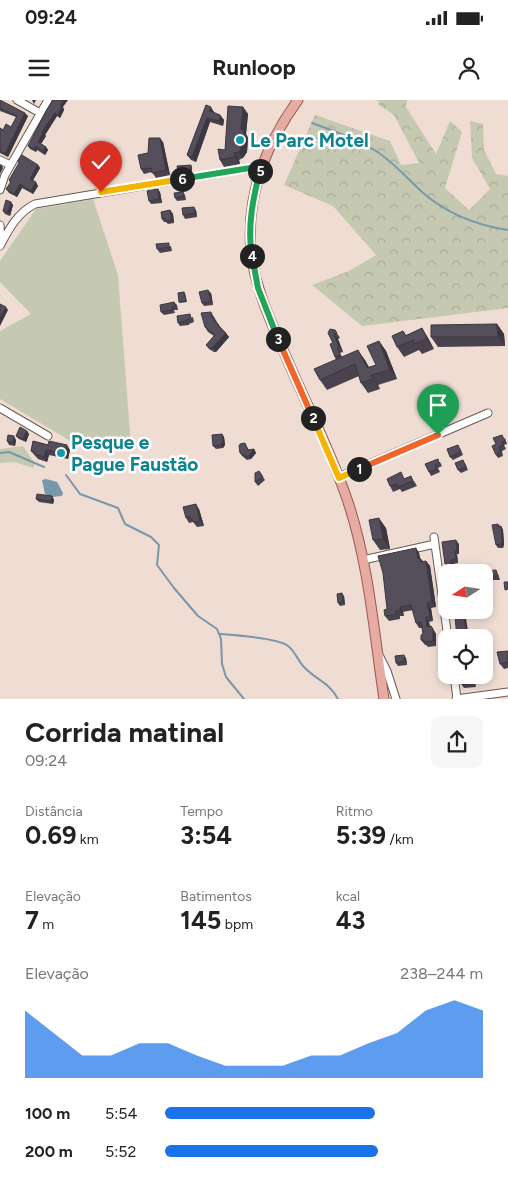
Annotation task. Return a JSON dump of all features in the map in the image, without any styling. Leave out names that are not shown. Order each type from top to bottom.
[{"type":"main road","points":[[298,100],[277,132],[262,166],[255,189],[250,228],[251,251],[256,279],[273,328],[339,478],[355,524],[363,560],[384,699]]},
{"type":"street","points":[[17,100],[40,113]]},
{"type":"street","points":[[0,190],[10,165],[48,100]]},
{"type":"street","points":[[0,160],[10,165]]},
{"type":"street","points":[[1,245],[19,215],[35,204],[262,166]]},
{"type":"street","points":[[0,225],[1,245]]},
{"type":"street","points":[[0,408],[48,436]]},
{"type":"street","points":[[339,478],[488,414]]},
{"type":"street","points":[[363,560],[434,541],[447,629]]},
{"type":"street","points":[[377,649],[387,670],[396,699]]},
{"type":"street","points":[[455,684],[457,699],[508,692]]},
{"type":"green space","points":[[378,100],[407,100],[406,107],[436,154],[450,121],[462,132],[445,188],[469,210],[490,189],[472,158],[470,121],[483,124],[484,150],[496,174],[508,176],[508,308],[362,326],[312,285],[349,271],[376,255],[333,206],[284,185],[315,115],[390,141],[401,165],[419,163],[394,115],[379,105]]},
{"type":"green space","points":[[93,199],[118,275],[131,446],[87,451],[0,399],[0,331],[31,314],[0,282],[0,261],[36,209]]},
{"type":"green space","points":[[23,446],[35,464],[33,468],[14,462],[0,463],[0,449]]},
{"type":"water","points":[[46,479],[57,482],[63,493],[62,496],[52,497],[45,494],[42,480]]},
{"type":"building","points":[[0,100],[25,113],[5,154],[0,151],[0,128],[3,130],[6,124],[11,127],[17,116],[0,108]]},
{"type":"building","points":[[53,100],[63,100],[60,105],[62,106],[58,115],[55,113],[42,132],[38,142],[46,147],[43,151],[35,146],[34,149],[28,146]]},
{"type":"building","points":[[206,105],[211,107],[209,111],[220,115],[219,121],[207,118],[192,157],[187,155]]},
{"type":"building","points":[[228,106],[243,107],[241,129],[244,131],[242,146],[239,152],[234,153],[235,157],[220,160],[218,149],[225,150]]},
{"type":"building","points":[[149,138],[160,138],[166,170],[152,173],[151,168],[141,169],[138,155],[148,153]]},
{"type":"building","points":[[22,155],[38,165],[30,179],[36,182],[31,191],[20,184],[14,194],[6,189],[11,182],[9,180]]},
{"type":"building","points":[[191,165],[191,169],[178,171],[177,166]]},
{"type":"building","points":[[158,189],[159,199],[149,201],[147,191]]},
{"type":"building","points":[[183,192],[184,196],[175,198],[174,193]]},
{"type":"building","points":[[6,200],[11,202],[8,212],[3,211]]},
{"type":"building","points":[[194,207],[195,213],[183,215],[182,208]]},
{"type":"building","points":[[170,210],[172,220],[166,221],[165,218],[162,219],[161,212]]},
{"type":"building","points":[[169,243],[169,247],[157,249],[156,244]]},
{"type":"building","points":[[208,290],[211,301],[202,303],[199,292]]},
{"type":"building","points":[[184,292],[186,301],[179,302],[178,293]]},
{"type":"building","points":[[174,302],[175,306],[172,307],[172,310],[161,312],[160,305]]},
{"type":"building","points":[[0,304],[6,307],[0,318]]},
{"type":"building","points":[[211,312],[212,318],[226,333],[210,348],[206,345],[215,335],[205,327],[201,313]]},
{"type":"building","points":[[190,314],[191,318],[178,323],[177,316]]},
{"type":"building","points":[[497,324],[498,337],[431,337],[431,325]]},
{"type":"building","points":[[422,328],[427,339],[415,344],[413,340],[397,347],[392,336],[403,331],[406,336]]},
{"type":"building","points":[[330,329],[335,330],[337,333],[334,334],[340,355],[335,357],[330,344],[333,343],[328,333]]},
{"type":"building","points":[[379,341],[390,370],[371,375],[373,379],[361,383],[355,364],[320,380],[314,369],[358,350],[367,368],[376,365],[367,346]]},
{"type":"building","points":[[20,427],[27,431],[23,439],[16,436]]},
{"type":"building","points":[[222,434],[223,441],[221,445],[213,446],[212,435]]},
{"type":"building","points":[[8,435],[14,436],[13,443],[7,441]]},
{"type":"building","points":[[502,435],[505,441],[502,442],[503,446],[499,447],[501,453],[496,455],[492,446],[496,444],[493,438]]},
{"type":"building","points":[[33,441],[48,445],[49,441],[67,445],[65,454],[46,450],[44,457],[34,454],[35,452],[31,451]]},
{"type":"building","points":[[245,443],[248,450],[254,449],[249,456],[240,453],[240,444]]},
{"type":"building","points":[[458,445],[461,452],[450,457],[447,449]]},
{"type":"building","points":[[438,459],[439,463],[435,465],[437,469],[429,472],[425,464]]},
{"type":"building","points":[[463,460],[466,467],[458,470],[455,463]]},
{"type":"building","points":[[259,471],[263,477],[255,482],[255,473]]},
{"type":"building","points":[[401,472],[404,479],[411,476],[413,481],[398,487],[397,484],[390,486],[387,479]]},
{"type":"building","points":[[37,494],[52,496],[51,501],[36,499]]},
{"type":"building","points":[[196,504],[200,521],[194,522],[189,516],[186,518],[183,507]]},
{"type":"building","points":[[379,518],[383,539],[373,540],[369,520]]},
{"type":"building","points":[[498,524],[498,527],[501,526],[502,541],[501,544],[496,545],[492,525]]},
{"type":"building","points":[[456,540],[456,559],[451,560],[451,564],[445,564],[442,542]]},
{"type":"building","points":[[416,548],[418,559],[420,558],[421,562],[426,561],[432,602],[427,603],[430,616],[426,617],[427,627],[431,626],[433,629],[433,641],[424,642],[424,640],[421,640],[421,635],[423,634],[421,622],[416,623],[411,605],[400,607],[400,611],[396,611],[396,614],[385,616],[384,610],[387,609],[383,573],[378,556]]},
{"type":"building","points":[[493,570],[496,570],[498,576],[493,576]]},
{"type":"building","points":[[504,582],[508,582],[508,589],[505,590]]},
{"type":"building","points":[[342,593],[343,602],[338,603],[337,594]]},
{"type":"building","points":[[455,619],[465,619],[466,629],[456,629]]},
{"type":"building","points":[[508,651],[508,662],[500,664],[497,652]]},
{"type":"building","points":[[404,655],[405,661],[396,663],[395,656]]},
{"type":"waterway","points":[[312,123],[337,132],[376,151],[441,207],[473,222],[508,230]]},
{"type":"waterway","points":[[0,453],[9,452],[44,467]]},
{"type":"waterway","points":[[66,475],[80,494],[118,508],[125,524],[151,537],[159,545],[157,565],[198,616],[217,629],[221,639],[222,664],[226,677],[244,699]]},
{"type":"waterway","points":[[219,634],[244,636],[283,643],[293,651],[308,671],[330,688],[338,699]]},
{"type":"place","name":"Le Parc Motel","points":[[240,140]]},
{"type":"place","name":"Pesque e Pague Faustão","points":[[61,453]]},
{"type":"route","points":[[101,192],[262,166],[255,189],[250,228],[251,251],[258,288],[273,328],[339,478],[438,435]]}]
